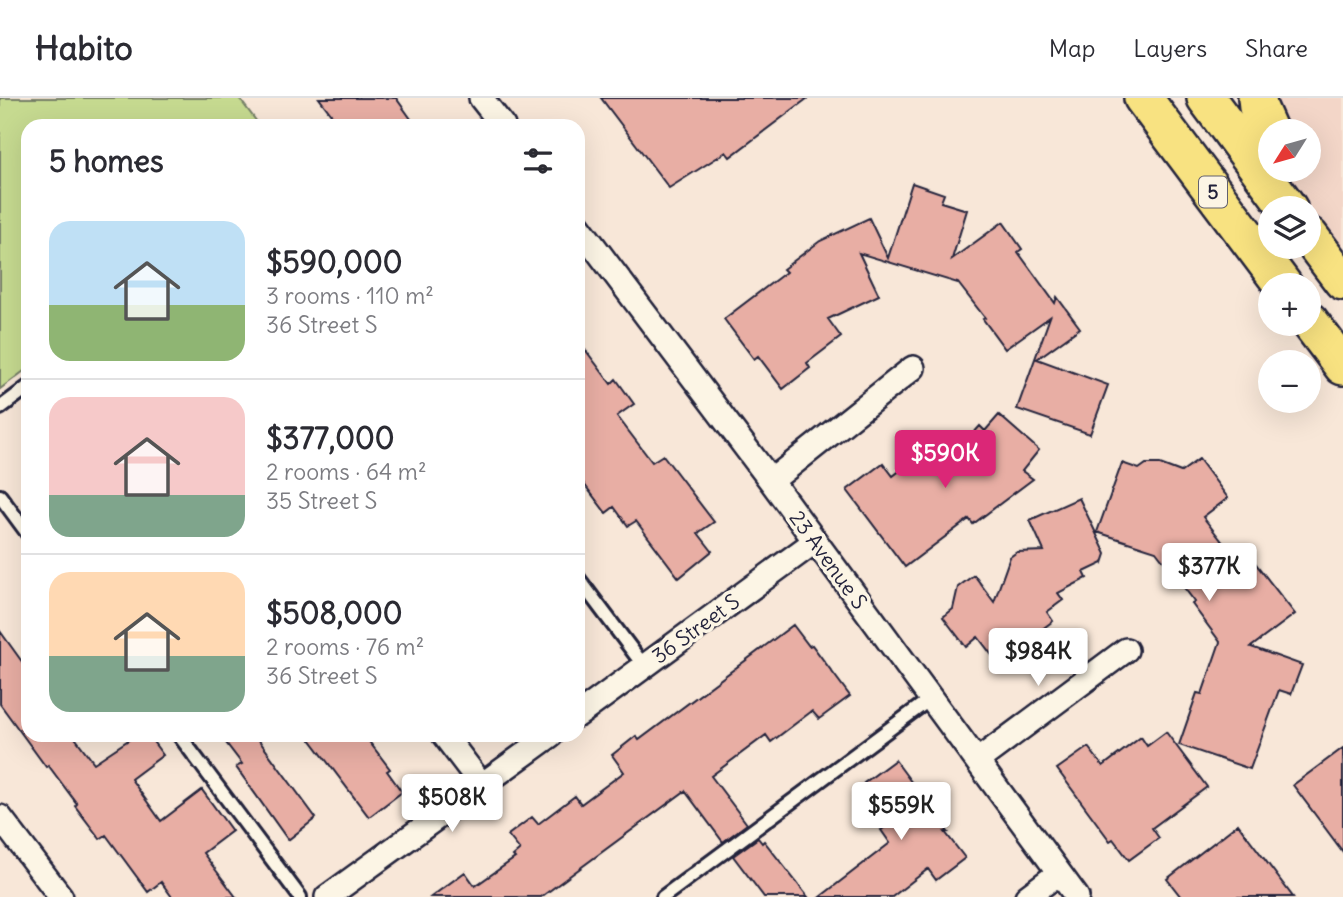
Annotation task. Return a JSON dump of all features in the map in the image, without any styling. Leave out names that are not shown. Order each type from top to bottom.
[{"type":"main road","name":"5","points":[[1143,98],[1274,273]]},
{"type":"main road","name":"5","points":[[1206,98],[1279,196]]},
{"type":"main road","points":[[1257,98],[1263,119]]},
{"type":"main road","points":[[1320,336],[1343,366]]},
{"type":"street","points":[[481,98],[498,119]]},
{"type":"street","name":"23 Avenue S","points":[[585,234],[771,481],[1077,897]]},
{"type":"street","points":[[771,481],[913,368]]},
{"type":"street","name":"36 Street S","points":[[585,710],[814,542]]},
{"type":"street","points":[[977,761],[1126,650]]},
{"type":"street","points":[[449,742],[482,785]]},
{"type":"street","points":[[327,897],[541,742]]},
{"type":"street","points":[[0,817],[61,897]]},
{"type":"street","points":[[1027,897],[1059,873]]},
{"type":"lane","points":[[0,408],[21,392]]},
{"type":"lane","points":[[0,496],[21,524]]},
{"type":"lane","points":[[585,587],[644,666]]},
{"type":"lane","points":[[663,897],[930,699]]},
{"type":"lane","points":[[184,742],[300,897]]},
{"type":"shaded area","points":[[1257,98],[1343,98],[1343,281],[1321,242],[1321,196],[1298,196],[1292,182],[1321,182],[1321,119],[1265,119]]},
{"type":"green space","points":[[0,98],[239,98],[255,119],[21,119],[21,373],[0,389]]},
{"type":"building","points":[[319,98],[396,98],[411,119],[335,119]]},
{"type":"building","points":[[601,98],[808,98],[730,157],[726,152],[669,188]]},
{"type":"building","points":[[912,183],[944,194],[941,202],[967,210],[952,259],[1003,222],[1022,249],[1018,252],[1055,303],[1057,297],[1080,328],[1037,359],[1108,385],[1090,434],[1017,409],[1050,317],[1005,349],[958,283],[859,253],[879,295],[828,319],[841,337],[807,363],[810,368],[783,389],[758,356],[754,359],[724,319],[786,272],[783,269],[820,241],[869,218],[888,258]]},
{"type":"building","points":[[585,349],[611,384],[616,379],[634,404],[617,416],[652,462],[663,455],[714,522],[698,533],[712,551],[679,578],[636,521],[628,526],[614,507],[606,513],[585,485]]},
{"type":"building","points":[[999,415],[1039,450],[1022,471],[1033,479],[973,524],[969,519],[905,567],[847,490],[883,463],[893,476],[924,452],[939,472],[980,426],[985,431]]},
{"type":"building","points":[[1199,459],[1228,498],[1203,517],[1242,567],[1252,559],[1295,614],[1251,647],[1302,665],[1291,694],[1279,690],[1250,769],[1179,745],[1197,693],[1202,694],[1220,642],[1192,604],[1195,602],[1156,551],[1097,532],[1122,463],[1139,469],[1146,464],[1160,464],[1181,472]]},
{"type":"building","points":[[1079,498],[1106,554],[1103,563],[1084,572],[1087,578],[1058,593],[1063,600],[1047,612],[1053,621],[1025,642],[1031,651],[1004,671],[978,637],[966,647],[943,617],[953,609],[958,587],[974,575],[994,602],[1010,557],[1017,552],[1044,551],[1030,520]]},
{"type":"building","points":[[793,625],[809,646],[812,645],[850,696],[819,719],[812,711],[771,742],[766,735],[711,776],[747,824],[723,842],[685,791],[541,897],[431,897],[465,872],[475,886],[515,858],[513,856],[520,850],[508,835],[532,817],[538,824],[575,796],[581,804],[624,772],[612,755],[636,736],[639,740]]},
{"type":"building","points":[[0,631],[21,660],[21,733],[0,704]]},
{"type":"building","points":[[1166,732],[1207,787],[1152,828],[1159,838],[1129,860],[1113,839],[1110,841],[1057,769],[1088,747],[1103,766],[1141,737],[1147,746]]},
{"type":"building","points":[[28,742],[78,742],[94,763],[126,742],[153,742],[163,755],[131,779],[161,821],[202,790],[232,831],[203,853],[236,897],[172,897],[161,882],[148,892],[106,835],[100,839],[48,765],[46,767]]},
{"type":"building","points":[[225,742],[260,742],[316,818],[288,840],[236,767],[242,764]]},
{"type":"building","points":[[312,742],[369,742],[390,769],[387,771],[402,792],[369,817]]},
{"type":"building","points":[[1343,748],[1343,852],[1293,785]]},
{"type":"building","points":[[895,760],[965,858],[936,880],[928,869],[892,897],[820,897],[890,843],[881,830],[893,822],[864,783]]},
{"type":"building","points":[[1238,824],[1293,897],[1181,897],[1167,879]]},
{"type":"building","points":[[758,838],[762,843],[764,841],[808,897],[764,897],[733,856]]}]
